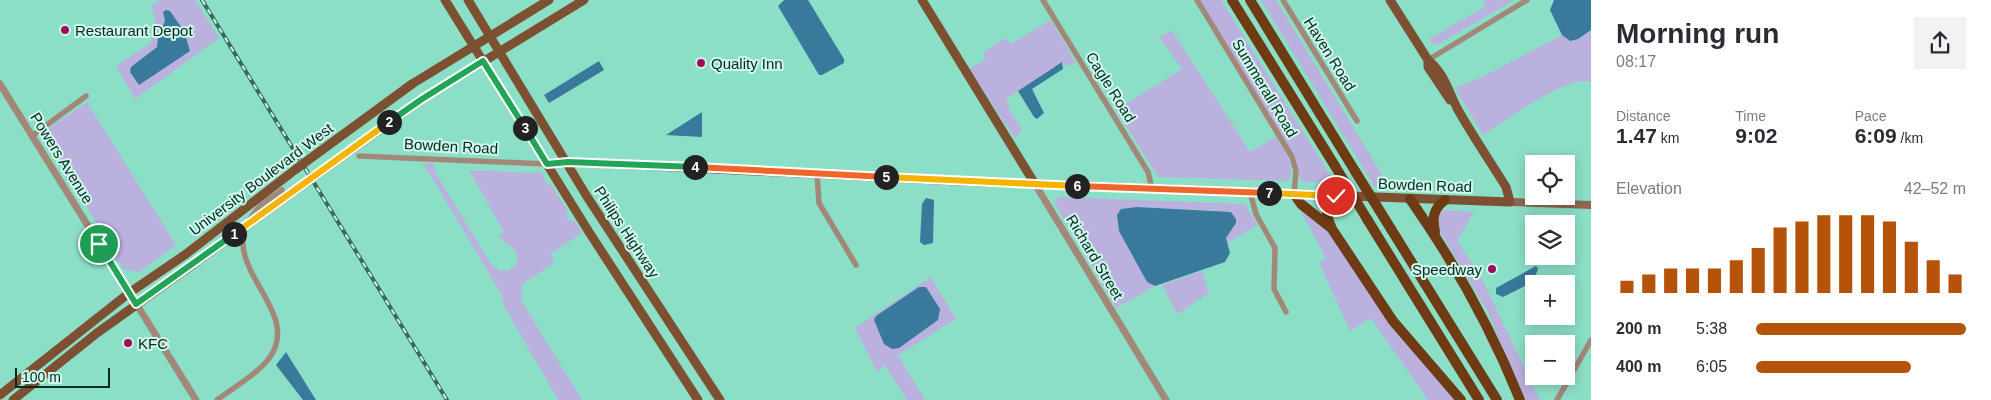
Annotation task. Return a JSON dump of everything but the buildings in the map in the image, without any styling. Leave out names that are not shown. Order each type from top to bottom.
[{"type":"highway","points":[[1232,0],[1478,400]]},
{"type":"highway","points":[[1250,0],[1497,400]]},
{"type":"highway","points":[[1294,194],[1301,204],[1332,229]]},
{"type":"highway","points":[[1336,196],[1327,207],[1326,213],[1332,229],[1392,321],[1461,400]]},
{"type":"highway","points":[[1410,199],[1436,236],[1482,314],[1520,400]]},
{"type":"highway","points":[[1436,236],[1433,215],[1435,209],[1445,200]]},
{"type":"main road","name":"Philips Highway","points":[[445,0],[681,376],[698,400]]},
{"type":"main road","name":"Philips Highway","points":[[468,0],[568,162],[586,195],[720,400]]},
{"type":"main road","name":"University Boulevard West","points":[[2,396],[129,293],[186,254],[308,159],[412,84],[472,45],[549,0]]},
{"type":"main road","name":"University Boulevard West","points":[[13,400],[136,304],[422,99],[584,0]]},
{"type":"main road","name":"Richard Street","points":[[922,0],[1035,184]]},
{"type":"main road","points":[[1390,0],[1428,60],[1435,66],[1447,84],[1457,107],[1506,187],[1510,202]]},
{"type":"main road","name":"Bowden Road","points":[[547,164],[568,162],[1035,184],[1591,206]]},
{"type":"main road","points":[[681,376],[697,365]]},
{"type":"street","name":"Cagle Road","points":[[1043,0],[1148,172],[1152,189]]},
{"type":"street","name":"Summerall Road","points":[[1197,0],[1292,157],[1296,171],[1294,194]]},
{"type":"street","name":"Haven Road","points":[[1283,0],[1357,121]]},
{"type":"street","points":[[1428,60],[1527,0]]},
{"type":"street","name":"Powers Avenue","points":[[0,84],[196,400]]},
{"type":"street","points":[[32,136],[86,96]]},
{"type":"street","name":"Bowden Road","points":[[359,156],[547,164]]},
{"type":"street","points":[[817,174],[819,203],[856,265]]},
{"type":"street","name":"Richard Street","points":[[1035,184],[1166,400]]},
{"type":"street","points":[[217,400],[266,361],[277,343],[278,325],[248,269],[244,244],[250,219],[256,210],[282,190]]},
{"type":"street","points":[[1250,192],[1256,214],[1275,248],[1274,289],[1286,312]]},
{"type":"street","points":[[1557,400],[1591,340]]},
{"type":"shaded area","points":[[159,0],[195,0],[219,38],[135,99],[116,66],[151,43],[155,18],[151,6]],"holes":[[[163,16],[190,50],[131,67],[157,47],[158,37],[165,21]]]},
{"type":"shaded area","points":[[1198,0],[1221,0],[1335,183],[1303,182],[1300,179],[1295,156]]},
{"type":"shaded area","points":[[1261,0],[1276,0],[1390,188],[1375,187]]},
{"type":"shaded area","points":[[1483,0],[1514,0],[1442,42],[1434,45],[1429,39],[1486,6]]},
{"type":"shaded area","points":[[1051,20],[1076,63],[1064,66],[1062,62],[1006,99],[1010,111],[1022,129],[1015,138],[969,69],[986,59],[983,52],[1006,38],[1011,44]]},
{"type":"shaded area","points":[[1172,30],[1250,152],[1276,137],[1286,153],[1290,164],[1291,170],[1288,181],[1158,177],[1116,110],[1182,69],[1159,37]]},
{"type":"shaded area","points":[[1591,30],[1591,82],[1581,81],[1552,92],[1520,110],[1483,135],[1455,88],[1484,76],[1562,35],[1570,41],[1578,39]]},
{"type":"shaded area","points":[[87,102],[176,245],[139,272],[124,270],[46,137],[46,130]]},
{"type":"shaded area","points":[[423,163],[434,163],[435,172],[491,264],[496,269],[502,271],[515,267],[517,260],[516,252],[499,236],[504,232],[469,170],[533,173],[537,171],[542,174],[547,184],[551,185],[566,208],[568,220],[574,220],[582,233],[551,254],[554,263],[522,284],[521,300],[582,400],[558,400],[503,304],[503,297]]},
{"type":"shaded area","points":[[1058,197],[1245,204],[1258,225],[1227,243],[1226,238],[1229,230],[1219,211],[1137,207],[1147,282],[1155,286],[1116,308],[1055,204]]},
{"type":"shaded area","points":[[1300,210],[1329,232],[1457,400],[1428,400],[1371,318],[1350,331],[1319,262],[1326,258]]},
{"type":"shaded area","points":[[1444,210],[1474,212],[1457,241],[1480,275],[1525,369],[1525,385],[1533,385],[1540,400],[1523,400],[1489,314],[1437,226],[1438,213]]},
{"type":"shaded area","points":[[1202,271],[1209,293],[1177,314],[1162,285]]},
{"type":"shaded area","points":[[931,277],[956,319],[898,355],[925,400],[907,400],[885,365],[877,372],[855,328]]},
{"type":"water","points":[[784,0],[808,0],[844,59],[844,63],[819,75],[778,6]]},
{"type":"water","points":[[1554,0],[1591,0],[1591,30],[1578,39],[1570,41],[1562,35],[1550,10]]},
{"type":"water","points":[[166,10],[170,11],[184,31],[190,51],[139,85],[130,72],[131,67],[157,47],[158,37],[165,21],[163,12]]},
{"type":"water","points":[[599,61],[604,70],[549,103],[544,95]]},
{"type":"water","points":[[1062,62],[1063,69],[1032,89],[1044,113],[1037,119],[1018,91]]},
{"type":"water","points":[[702,112],[702,137],[666,135]]},
{"type":"water","points":[[926,198],[934,200],[933,243],[924,245],[920,242],[922,204]]},
{"type":"water","points":[[1137,207],[1231,212],[1236,219],[1236,223],[1226,238],[1230,253],[1225,262],[1155,286],[1147,282],[1119,231],[1117,215],[1121,209]]},
{"type":"water","points":[[1536,266],[1538,269],[1536,275],[1525,275],[1525,286],[1503,297],[1496,294],[1496,288]]},
{"type":"water","points":[[919,287],[926,287],[940,309],[938,320],[899,348],[892,349],[884,344],[874,320],[876,316]]},
{"type":"water","points":[[286,352],[316,400],[303,400],[276,365]]},
{"type":"railway","points":[[202,0],[447,400]]},
{"type":"place","name":"Restaurant Depot","points":[[65,30]]},
{"type":"place","name":"Quality Inn","points":[[701,63]]},
{"type":"place","name":"Speedway","points":[[1492,269]]},
{"type":"place","name":"KFC","points":[[128,343]]},
{"type":"route","points":[[99,244],[136,304],[422,99],[483,61],[547,164],[568,162],[957,181],[1336,196]]}]
